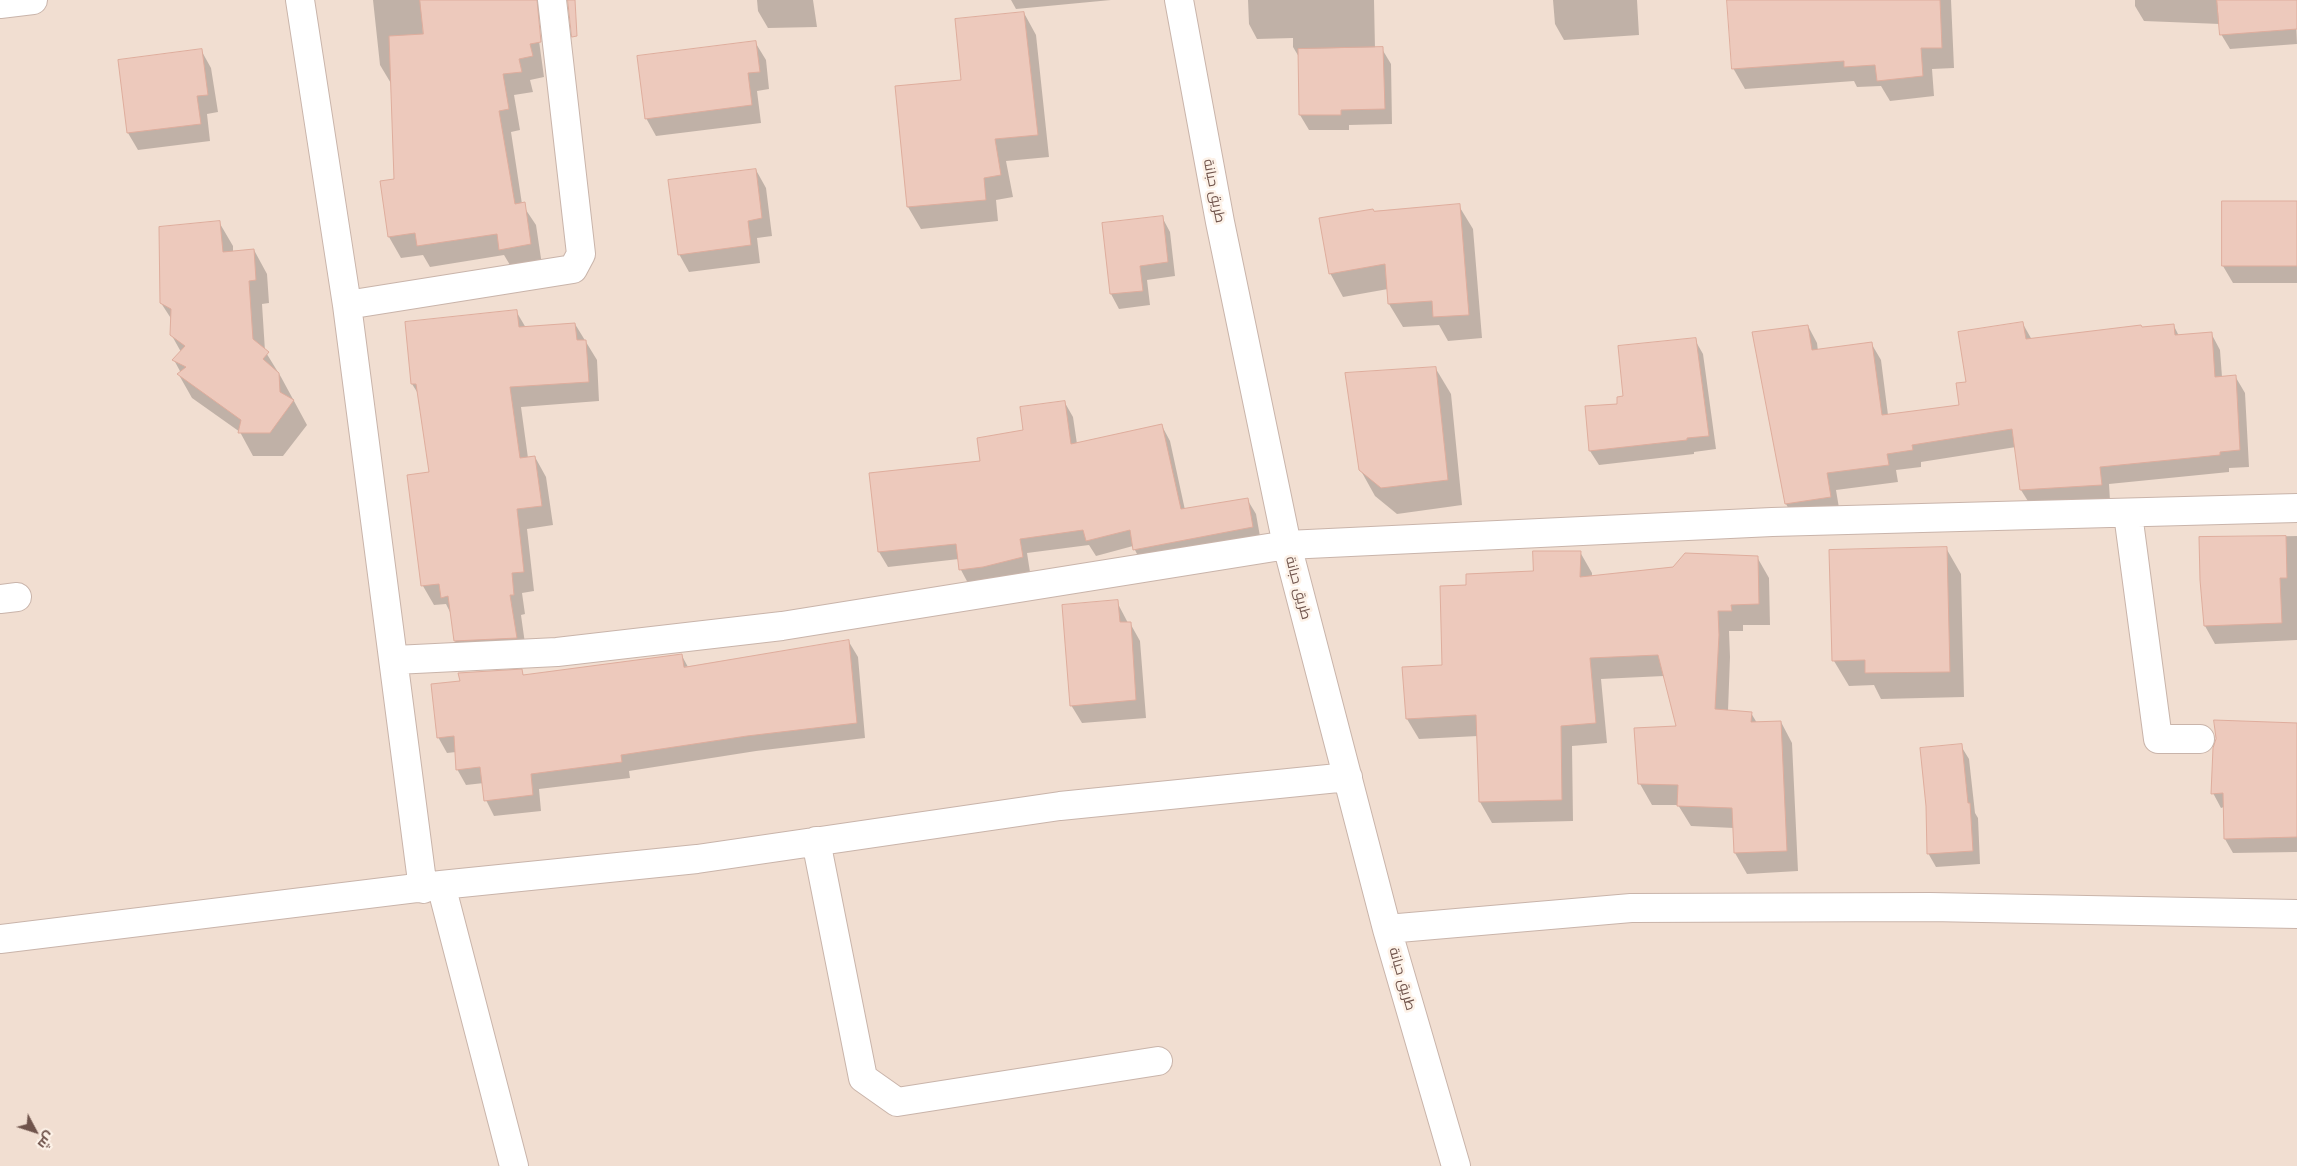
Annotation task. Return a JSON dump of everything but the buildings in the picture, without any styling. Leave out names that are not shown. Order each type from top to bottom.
[{"type":"street","points":[[0,4],[33,0]]},
{"type":"street","points":[[300,0],[347,305],[395,660],[432,887],[514,1166]]},
{"type":"street","points":[[347,305],[573,269],[581,254],[552,0]]},
{"type":"street","name":"طريق حبانة","points":[[1179,0],[1220,222],[1287,545],[1387,928],[1456,1166]]},
{"type":"street","points":[[395,660],[557,652],[782,626],[1287,545],[1772,522],[2297,508]]},
{"type":"street","points":[[2128,514],[2158,739],[2200,739]]},
{"type":"street","points":[[0,939],[432,887],[697,859],[1060,806],[1348,777]]},
{"type":"street","points":[[816,841],[863,1078],[897,1102],[1158,1062]]},
{"type":"street","points":[[1387,928],[1631,908],[1930,908],[2297,914]]},
{"type":"shaded area","points":[[0,0],[2297,0],[2297,1166],[0,1166]]}]
